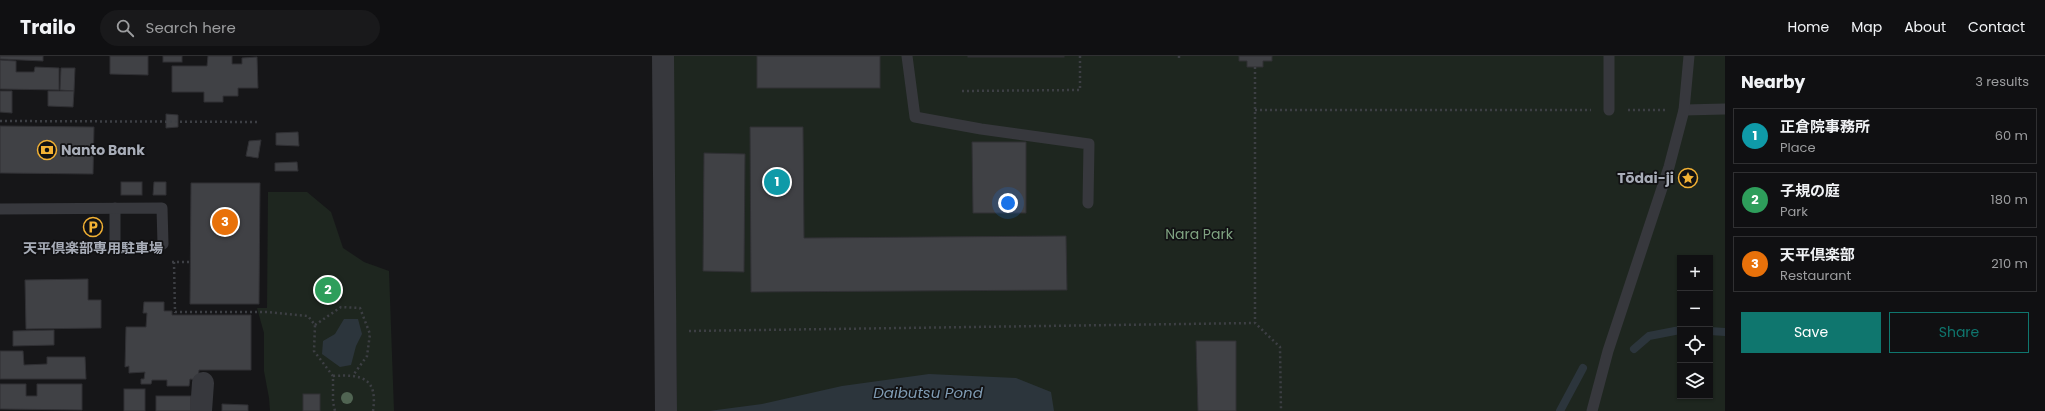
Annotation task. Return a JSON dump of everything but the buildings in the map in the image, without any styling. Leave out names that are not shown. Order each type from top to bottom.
[{"type":"street","points":[[663,56],[664,332],[666,411]]},
{"type":"street","points":[[201,411],[203,383]]},
{"type":"lane","points":[[907,56],[915,117],[981,129],[1089,144],[1088,203]]},
{"type":"lane","points":[[1609,110],[1610,56]]},
{"type":"lane","points":[[1592,411],[1608,351],[1669,167],[1684,110],[1689,56]]},
{"type":"lane","points":[[1684,110],[1725,109]]},
{"type":"lane","points":[[115,208],[115,244]]},
{"type":"lane","points":[[0,209],[162,208],[163,244]]},
{"type":"path","points":[[962,91],[1080,90],[1080,56]]},
{"type":"path","points":[[1179,56],[1179,61]]},
{"type":"path","points":[[1255,67],[1256,323],[1280,347],[1281,411]]},
{"type":"path","points":[[1255,110],[1684,110]]},
{"type":"path","points":[[0,121],[260,122]]},
{"type":"path","points":[[191,262],[174,262],[175,312],[268,312],[308,316],[315,325],[314,351],[333,376],[333,402],[335,411]]},
{"type":"path","points":[[315,325],[341,306],[360,308],[370,334],[366,356],[354,374]]},
{"type":"path","points":[[664,332],[1256,323]]},
{"type":"path","points":[[333,376],[354,374],[361,377],[370,385],[375,398],[373,411]]},
{"type":"green space","name":"Nara Park","points":[[673,56],[1725,56],[1725,411],[677,411]]},
{"type":"green space","points":[[268,192],[307,192],[331,212],[343,248],[364,262],[389,271],[394,411],[270,411],[264,371],[264,333],[257,308],[267,308]]},
{"type":"water","points":[[344,319],[358,319],[362,334],[356,346],[351,365],[340,367],[322,354],[323,341],[335,334]]},
{"type":"water","name":"Daibutsu Pond","points":[[929,374],[1016,378],[1051,392],[1054,411],[709,411],[762,404],[842,386]]},
{"type":"waterway","points":[[1634,349],[1649,336],[1677,331]]},
{"type":"waterway","points":[[1713,331],[1725,332]]},
{"type":"waterway","points":[[1560,411],[1583,368]]},
{"type":"place","name":"Nanto Bank","points":[[47,150]]},
{"type":"place","name":"Tōdai-ji","points":[[1688,178]]},
{"type":"place","name":"正倉院事務所","points":[[777,182]]},
{"type":"place","name":"天平倶楽部","points":[[225,222]]},
{"type":"place","name":"天平倶楽部専用駐車場","points":[[93,227]]},
{"type":"place","name":"子規の庭","points":[[328,290]]}]
